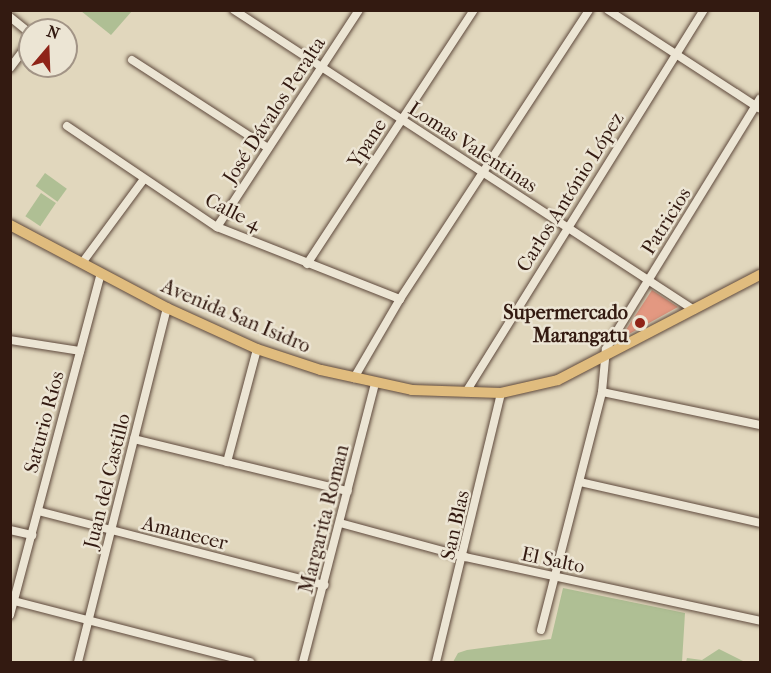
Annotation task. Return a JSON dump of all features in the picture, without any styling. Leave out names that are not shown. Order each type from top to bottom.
[{"type":"main road","name":"Avenida San Isidro","points":[[10,225],[167,308],[257,349],[375,383],[466,392],[501,393],[558,380],[602,361],[760,275]]},
{"type":"street","name":"Lomas Valentinas","points":[[234,10],[243,13],[321,68],[566,227],[650,278],[694,310]]},
{"type":"street","name":"José Dávalos Peralta","points":[[218,227],[359,10]]},
{"type":"street","name":"Ypane","points":[[307,264],[474,10]]},
{"type":"street","points":[[354,378],[400,299],[481,172],[589,10]]},
{"type":"street","points":[[608,10],[759,105]]},
{"type":"street","name":"Carlos António López","points":[[466,392],[566,227],[704,10]]},
{"type":"street","points":[[132,60],[268,148]]},
{"type":"street","name":"Patricios","points":[[602,361],[650,278],[759,105]]},
{"type":"street","name":"Calle 4","points":[[67,126],[218,227],[400,299]]},
{"type":"street","points":[[82,263],[144,179]]},
{"type":"street","name":"Saturio Ríos","points":[[10,615],[101,273]]},
{"type":"street","name":"Juan del Castillo","points":[[78,663],[167,308]]},
{"type":"street","points":[[10,340],[80,351]]},
{"type":"street","points":[[227,462],[257,349]]},
{"type":"street","points":[[541,630],[602,392],[602,361]]},
{"type":"street","name":"Margarita Roman","points":[[303,663],[325,585],[375,383]]},
{"type":"street","points":[[602,392],[760,425]]},
{"type":"street","name":"San Blas","points":[[436,663],[465,557],[501,393]]},
{"type":"street","points":[[134,439],[348,491]]},
{"type":"street","points":[[580,482],[760,523]]},
{"type":"street","name":"Amanecer","points":[[38,511],[325,585]]},
{"type":"street","name":"El Salto","points":[[340,523],[465,557],[760,621]]},
{"type":"street","points":[[10,530],[32,536]]},
{"type":"street","points":[[14,601],[250,663]]},
{"type":"green space","points":[[81,11],[132,11],[111,35]]},
{"type":"green space","points":[[45,173],[67,189],[57,202],[36,186]]},
{"type":"green space","points":[[41,193],[56,203],[40,226],[25,216]]},
{"type":"green space","points":[[563,588],[685,613],[682,662],[453,662],[458,653],[467,650],[551,639]]},
{"type":"green space","points":[[719,649],[745,662],[686,662],[687,658],[702,660]]},
{"type":"building","name":"Supermercado Marangatu","points":[[652,290],[678,307],[620,339]]},
{"type":"place","name":"Supermercado Marangatu","points":[[640,323]]}]
